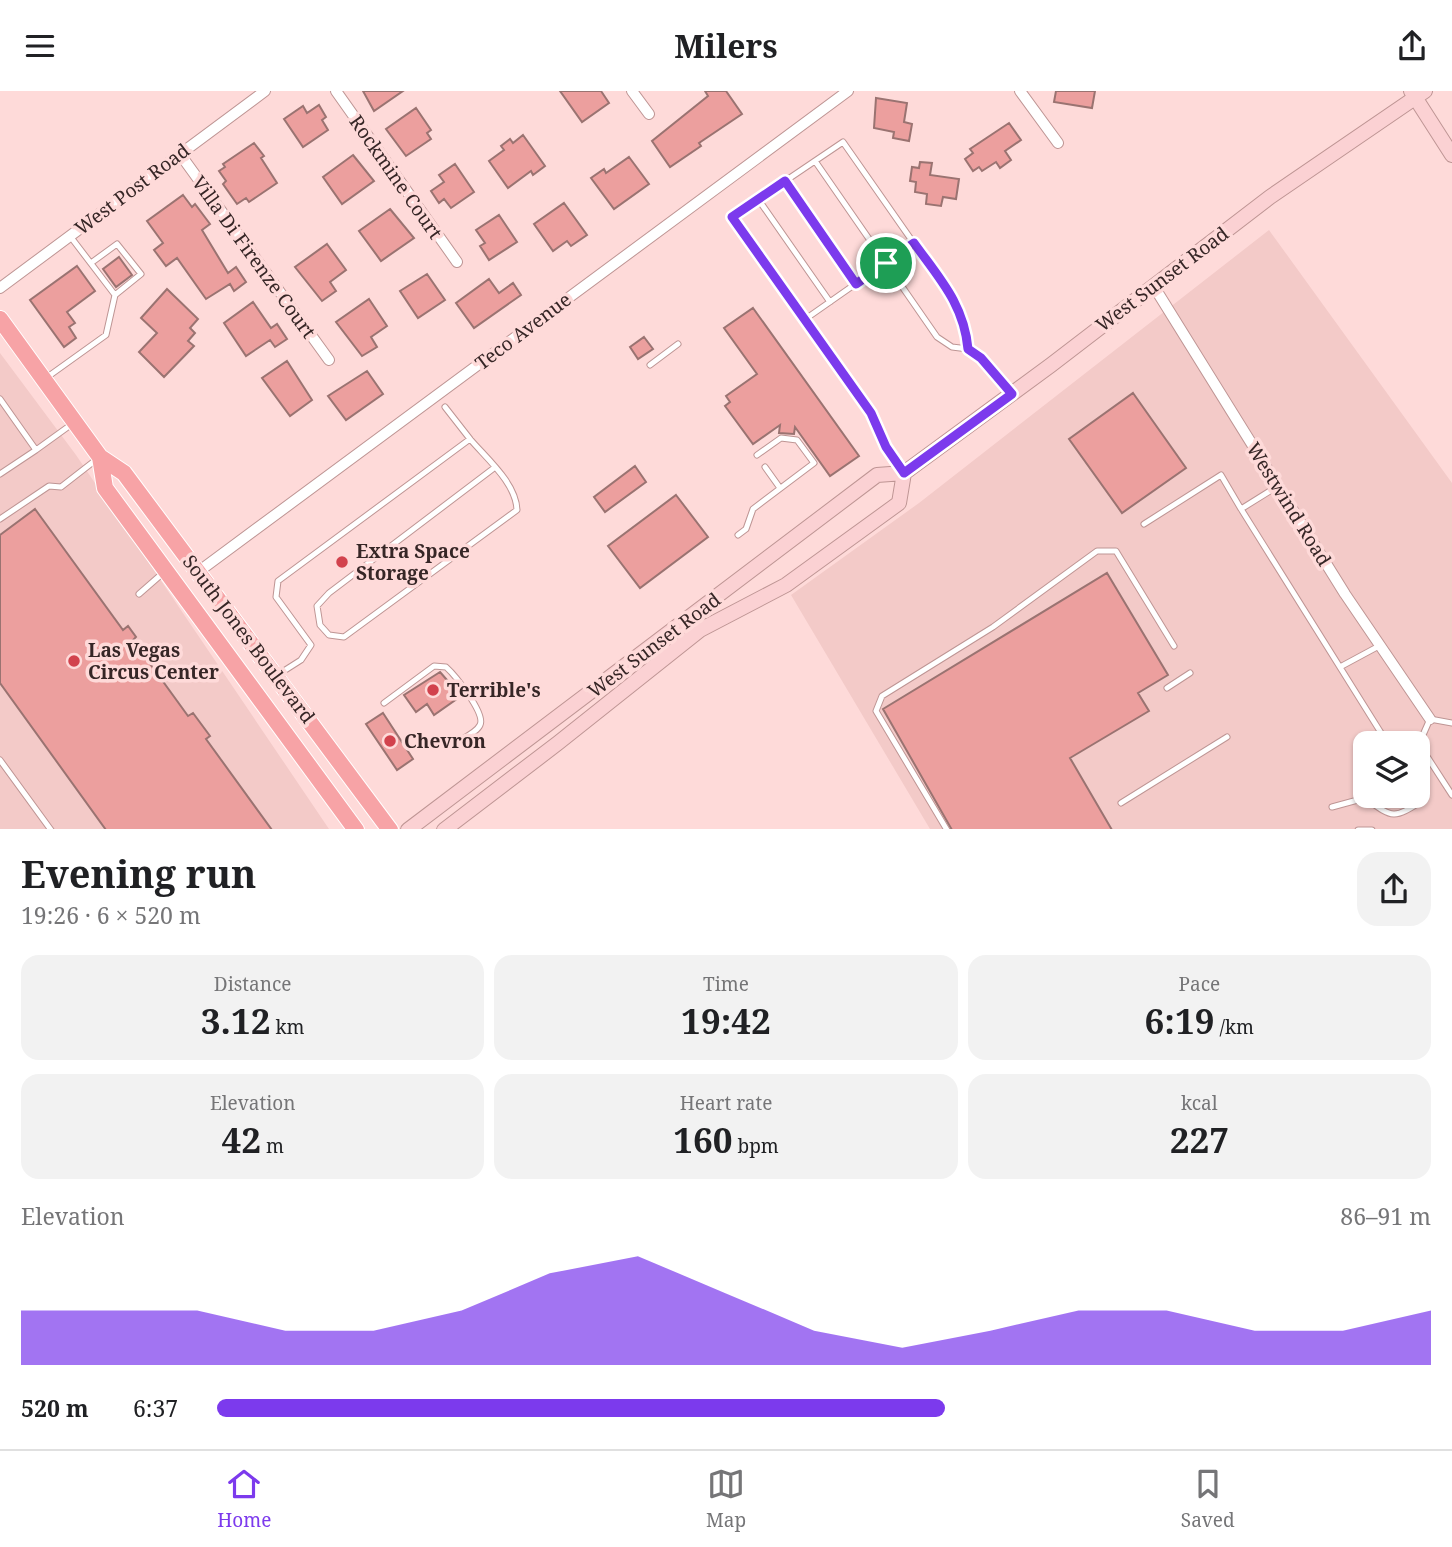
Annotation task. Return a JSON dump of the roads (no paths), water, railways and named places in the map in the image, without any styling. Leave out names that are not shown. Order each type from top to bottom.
[{"type":"main road","points":[[1417,93],[1452,155]]},
{"type":"main road","name":"West Sunset Road","points":[[408,829],[877,475],[904,473],[1270,197],[1417,93]]},
{"type":"main road","name":"South Jones Boulevard","points":[[0,319],[100,457],[124,473],[390,829]]},
{"type":"main road","name":"South Jones Boulevard","points":[[100,457],[105,488],[356,829]]},
{"type":"main road","name":"West Sunset Road","points":[[444,829],[700,630],[786,585],[899,502],[904,473]]},
{"type":"street","name":"West Post Road","points":[[0,288],[265,91]]},
{"type":"street","name":"Rockmine Court","points":[[336,91],[457,262]]},
{"type":"street","points":[[632,91],[649,114]]},
{"type":"street","name":"Teco Avenue","points":[[198,572],[848,91]]},
{"type":"street","points":[[1020,91],[1058,143]]},
{"type":"street","name":"Villa Di Firenze Court","points":[[180,154],[329,360]]},
{"type":"street","name":"Westwind Road","points":[[1153,285],[1379,646],[1430,719]]},
{"type":"lane","points":[[904,473],[886,447],[871,413],[732,217],[843,142],[957,305],[965,324],[968,349]]},
{"type":"lane","points":[[815,161],[937,337],[952,347],[968,349],[981,358],[1012,394]]},
{"type":"lane","points":[[785,181],[856,284]]},
{"type":"lane","points":[[758,199],[830,302]]},
{"type":"lane","points":[[70,236],[115,295]]},
{"type":"lane","points":[[804,320],[914,243]]},
{"type":"lane","points":[[44,380],[106,334],[115,295],[141,274],[117,244],[91,264]]},
{"type":"lane","points":[[650,365],[678,344]]},
{"type":"lane","points":[[0,399],[36,450]]},
{"type":"lane","points":[[445,407],[470,439],[495,468],[517,496],[517,510],[344,637],[329,635],[320,625],[317,606],[329,593],[495,468]]},
{"type":"lane","points":[[0,474],[74,422]]},
{"type":"lane","points":[[737,535],[746,530],[753,509],[814,463],[797,440],[781,438],[757,455]]},
{"type":"lane","points":[[276,675],[301,660],[311,645],[276,597],[278,580],[470,439]]},
{"type":"lane","points":[[0,519],[49,486],[61,487],[100,457]]},
{"type":"lane","points":[[765,467],[780,488]]},
{"type":"lane","points":[[1144,524],[1220,475],[1380,731]]},
{"type":"lane","points":[[1241,509],[1278,486]]},
{"type":"lane","points":[[947,829],[876,711],[882,696],[993,627],[1097,551],[1116,551],[1174,646]]},
{"type":"lane","points":[[139,594],[166,571]]},
{"type":"lane","points":[[1340,667],[1379,646]]},
{"type":"lane","points":[[384,703],[434,666],[446,667],[474,703],[482,721],[480,726],[457,742]]},
{"type":"lane","points":[[1167,688],[1190,673]]},
{"type":"lane","points":[[1452,723],[1430,719],[1419,744],[1452,795]]},
{"type":"lane","points":[[1121,803],[1227,737]]},
{"type":"lane","points":[[0,760],[51,829]]},
{"type":"lane","points":[[1332,807],[1353,801]]},
{"type":"lane","points":[[1380,808],[1388,814],[1401,814],[1411,808]]},
{"type":"lane","points":[[1358,829],[1372,829]]},
{"type":"place","name":"Extra Space Storage","points":[[342,562]]},
{"type":"place","name":"Las Vegas Circus Center","points":[[74,661]]},
{"type":"place","name":"Terrible's","points":[[433,690]]},
{"type":"place","name":"Chevron","points":[[390,741]]}]
